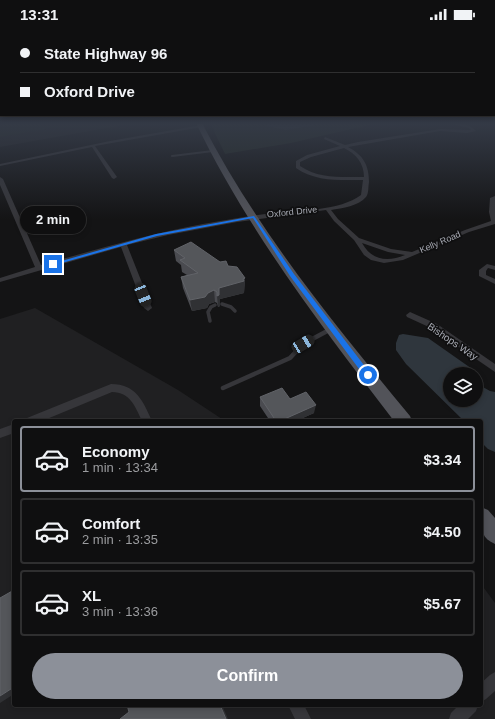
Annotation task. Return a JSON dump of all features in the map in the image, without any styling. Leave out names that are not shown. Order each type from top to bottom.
[{"type":"main road","points":[[215,155],[292,275],[331,329],[402,419]]},
{"type":"main road","points":[[483,519],[495,534]]},
{"type":"street","points":[[0,165],[48,155]]},
{"type":"street","points":[[99,155],[114,177]]},
{"type":"street","points":[[312,155],[298,161],[298,167],[303,171],[314,175],[366,179],[366,167],[357,155]]},
{"type":"street","points":[[0,179],[39,268]]},
{"type":"street","name":"Oxford Drive","points":[[0,280],[156,235],[254,217],[328,209],[352,203],[364,196],[366,179]]},
{"type":"street","name":"Kelly Road","points":[[328,209],[336,220],[357,239],[390,251],[413,254],[467,231],[495,222],[492,212],[493,198],[495,198]]},
{"type":"street","points":[[357,239],[367,255],[378,260],[395,261],[413,254]]},
{"type":"street","points":[[123,244],[148,308]]},
{"type":"street","points":[[495,268],[487,266],[482,270],[483,276],[495,282]]},
{"type":"street","name":"Bishops Way","points":[[410,315],[434,326],[495,369]]},
{"type":"street","points":[[36,419],[111,388],[122,388],[140,406],[146,419]]},
{"type":"street","points":[[0,434],[12,429]]},
{"type":"street","points":[[483,692],[495,680]]},
{"type":"street","points":[[297,707],[303,719]]},
{"type":"street","points":[[456,719],[468,707]]},
{"type":"lane","points":[[172,156],[178,155]]},
{"type":"lane","points":[[222,304],[231,307],[235,311]]},
{"type":"lane","points":[[210,321],[208,312],[211,307],[215,305]]},
{"type":"lane","points":[[223,388],[290,358],[303,344],[331,329]]},
{"type":"shaded area","points":[[35,308],[178,390],[222,419],[12,419],[12,707],[483,707],[483,587],[495,603],[495,719],[0,719],[0,319]]},
{"type":"shaded area","points":[[403,334],[428,338],[469,367],[443,367],[443,400],[406,364],[396,350],[396,343],[399,335]]},
{"type":"shaded area","points":[[483,387],[495,392],[495,452],[488,449],[483,444],[483,419],[462,419],[450,407],[483,407]]},
{"type":"building","points":[[191,242],[220,262],[226,261],[228,266],[237,267],[245,278],[243,279],[244,281],[219,288],[219,295],[217,296],[217,292],[214,290],[208,293],[205,297],[190,300],[181,277],[198,273],[180,260],[185,258],[174,250]]},
{"type":"building","points":[[282,388],[290,399],[306,392],[316,405],[284,419],[275,419],[260,397]]},
{"type":"building","points":[[12,591],[12,688],[0,696],[0,598]]},
{"type":"building","points":[[128,707],[221,707],[226,719],[120,719],[129,712]]},
{"type":"route","points":[[53,264],[156,235],[254,217],[292,275],[331,329],[368,375]]}]
